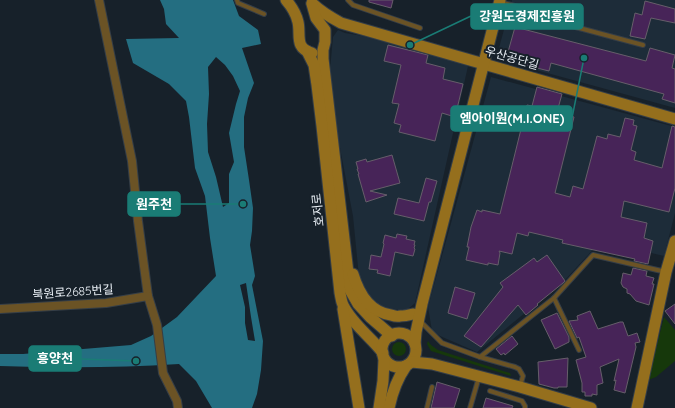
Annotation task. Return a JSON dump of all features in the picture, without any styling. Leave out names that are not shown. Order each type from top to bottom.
[{"type":"street","points":[[99,0],[132,161],[148,296],[157,325],[162,373],[177,402],[178,408]]},
{"type":"street","name":"호저로","points":[[286,0],[296,12],[299,41],[303,48],[307,51],[314,65],[342,304],[350,316],[376,344],[384,356]]},
{"type":"street","points":[[312,1],[316,18],[325,30],[334,23],[342,23]]},
{"type":"street","name":"우산공단길","points":[[312,1],[319,10],[327,16],[342,23],[675,118]]},
{"type":"street","points":[[389,408],[397,381],[415,356],[416,317],[422,304],[500,1]]},
{"type":"street","name":"호저로","points":[[325,30],[323,50],[347,255]]},
{"type":"street","points":[[307,51],[315,53],[323,50]]},
{"type":"street","points":[[637,408],[666,272],[675,241]]},
{"type":"street","points":[[347,255],[355,281],[363,298],[374,309],[399,317],[416,317]]},
{"type":"street","points":[[347,255],[350,290],[358,304],[370,317],[394,335],[402,334],[412,339],[422,358],[432,364]]},
{"type":"street","name":"북원로2685번길","points":[[0,309],[106,304],[148,296]]},
{"type":"street","points":[[342,304],[359,408]]},
{"type":"street","points":[[379,408],[385,371],[382,348],[384,343],[387,339],[416,317]]},
{"type":"street","points":[[384,356],[388,363],[392,366],[402,367],[409,364],[432,364],[520,386],[575,406],[591,408]]},
{"type":"lane","points":[[237,0],[238,3],[264,14]]},
{"type":"lane","points":[[348,0],[353,5],[420,28]]},
{"type":"lane","points":[[500,1],[569,21],[568,25],[643,45]]},
{"type":"lane","points":[[480,357],[554,298],[593,256],[666,272]]},
{"type":"lane","points":[[554,298],[579,350]]},
{"type":"lane","points":[[416,317],[442,343],[519,369],[523,376],[520,386]]},
{"type":"lane","points":[[470,408],[479,376]]},
{"type":"lane","points":[[427,408],[432,387]]},
{"type":"lane","points":[[490,391],[522,401],[525,406],[524,408]]},
{"type":"shaded area","points":[[512,0],[675,0],[675,108],[496,59]]},
{"type":"shaded area","points":[[338,30],[451,60],[468,66],[415,303],[408,309],[399,310],[380,306],[367,294],[359,277],[353,216],[337,132],[330,70],[333,37]]},
{"type":"shaded area","points":[[491,77],[675,127],[675,213],[664,256],[601,241],[563,282],[477,352],[432,331],[428,307]]},
{"type":"green space","points":[[664,317],[675,330],[675,361],[656,377],[648,380]]},
{"type":"green space","points":[[428,341],[438,350],[510,373],[511,376],[431,351],[427,344]]},
{"type":"green space","points":[[396,342],[402,342],[406,346],[406,352],[402,356],[396,356],[392,352],[392,346]]},
{"type":"water","points":[[160,0],[233,0],[239,16],[258,30],[261,44],[242,48],[254,83],[248,98],[244,117],[244,147],[253,208],[250,245],[255,276],[252,285],[263,341],[261,370],[257,394],[252,408],[212,408],[196,381],[179,364],[90,367],[0,366],[0,354],[23,354],[131,345],[151,336],[177,317],[216,276],[205,196],[195,168],[186,101],[169,84],[133,63],[126,39],[179,38],[166,24],[164,9]],"holes":[[[216,57],[225,65],[233,76],[240,91],[229,133],[234,162],[229,174],[229,203],[223,207],[208,152],[208,67]],[[246,283],[251,317],[255,341],[248,340],[245,323],[245,307],[240,285]]]},
{"type":"building","points":[[369,0],[393,0],[391,8],[369,2]]},
{"type":"building","points":[[645,1],[675,9],[675,23],[651,18],[645,39],[630,36],[635,13],[642,15]]},
{"type":"building","points":[[515,27],[646,61],[650,48],[675,55],[672,68],[675,69],[675,103],[662,99],[664,94],[551,63],[549,71],[521,64],[523,56],[508,52]]},
{"type":"building","points":[[388,45],[428,55],[426,63],[445,68],[443,79],[463,84],[455,117],[442,113],[435,141],[399,132],[401,125],[394,123],[399,104],[392,103],[401,65],[384,61]]},
{"type":"building","points":[[537,87],[562,94],[557,112],[574,117],[555,193],[570,197],[573,186],[583,189],[597,136],[607,139],[608,134],[620,137],[625,118],[634,120],[633,125],[637,126],[631,150],[636,152],[634,160],[662,168],[672,126],[675,127],[675,188],[669,212],[624,201],[621,217],[647,223],[644,238],[653,241],[648,264],[634,261],[635,259],[562,243],[563,240],[529,232],[528,236],[517,233],[512,254],[499,251],[498,265],[488,263],[488,265],[466,260],[471,227],[477,210],[500,214],[527,105],[532,106]]},
{"type":"building","points":[[392,155],[400,183],[370,191],[387,195],[366,202],[356,162],[366,159],[367,162]]},
{"type":"building","points":[[426,178],[437,181],[424,221],[394,214],[398,198],[419,203]]},
{"type":"building","points":[[397,234],[407,236],[406,239],[415,241],[413,256],[395,252],[390,276],[377,273],[378,270],[369,269],[371,255],[381,257],[385,235],[396,238]]},
{"type":"building","points":[[547,255],[565,281],[563,283],[526,315],[518,305],[481,347],[464,336],[503,287],[500,283],[534,258],[537,262]]},
{"type":"building","points":[[633,268],[647,271],[646,276],[654,278],[649,305],[636,301],[630,294],[627,293],[627,289],[623,287],[621,283],[623,273],[631,275]]},
{"type":"building","points":[[455,287],[475,293],[467,319],[448,313]]},
{"type":"building","points":[[675,304],[675,324],[665,311]]},
{"type":"building","points":[[590,311],[598,329],[623,322],[628,336],[637,333],[640,342],[635,343],[636,347],[625,393],[614,390],[616,380],[614,381],[619,359],[600,367],[603,383],[597,385],[597,395],[592,394],[592,396],[585,396],[585,392],[582,392],[582,383],[576,360],[586,357],[579,337],[577,338],[569,321],[578,320],[577,316]]},
{"type":"building","points":[[557,313],[569,337],[569,342],[555,349],[541,320]]},
{"type":"building","points":[[512,336],[518,344],[505,355],[504,353],[501,355],[496,349]]},
{"type":"building","points":[[568,358],[567,387],[554,388],[539,384],[538,362]]},
{"type":"building","points":[[437,382],[460,389],[454,408],[431,408]]},
{"type":"building","points":[[486,398],[513,406],[512,408],[483,408]]},
{"type":"place","name":"강원도경제진흥원","points":[[410,45]]},
{"type":"place","name":"엠아이원(M.I.ONE)","points":[[584,58]]},
{"type":"place","name":"원주천","points":[[243,204]]},
{"type":"place","name":"흥양천","points":[[136,361]]}]
